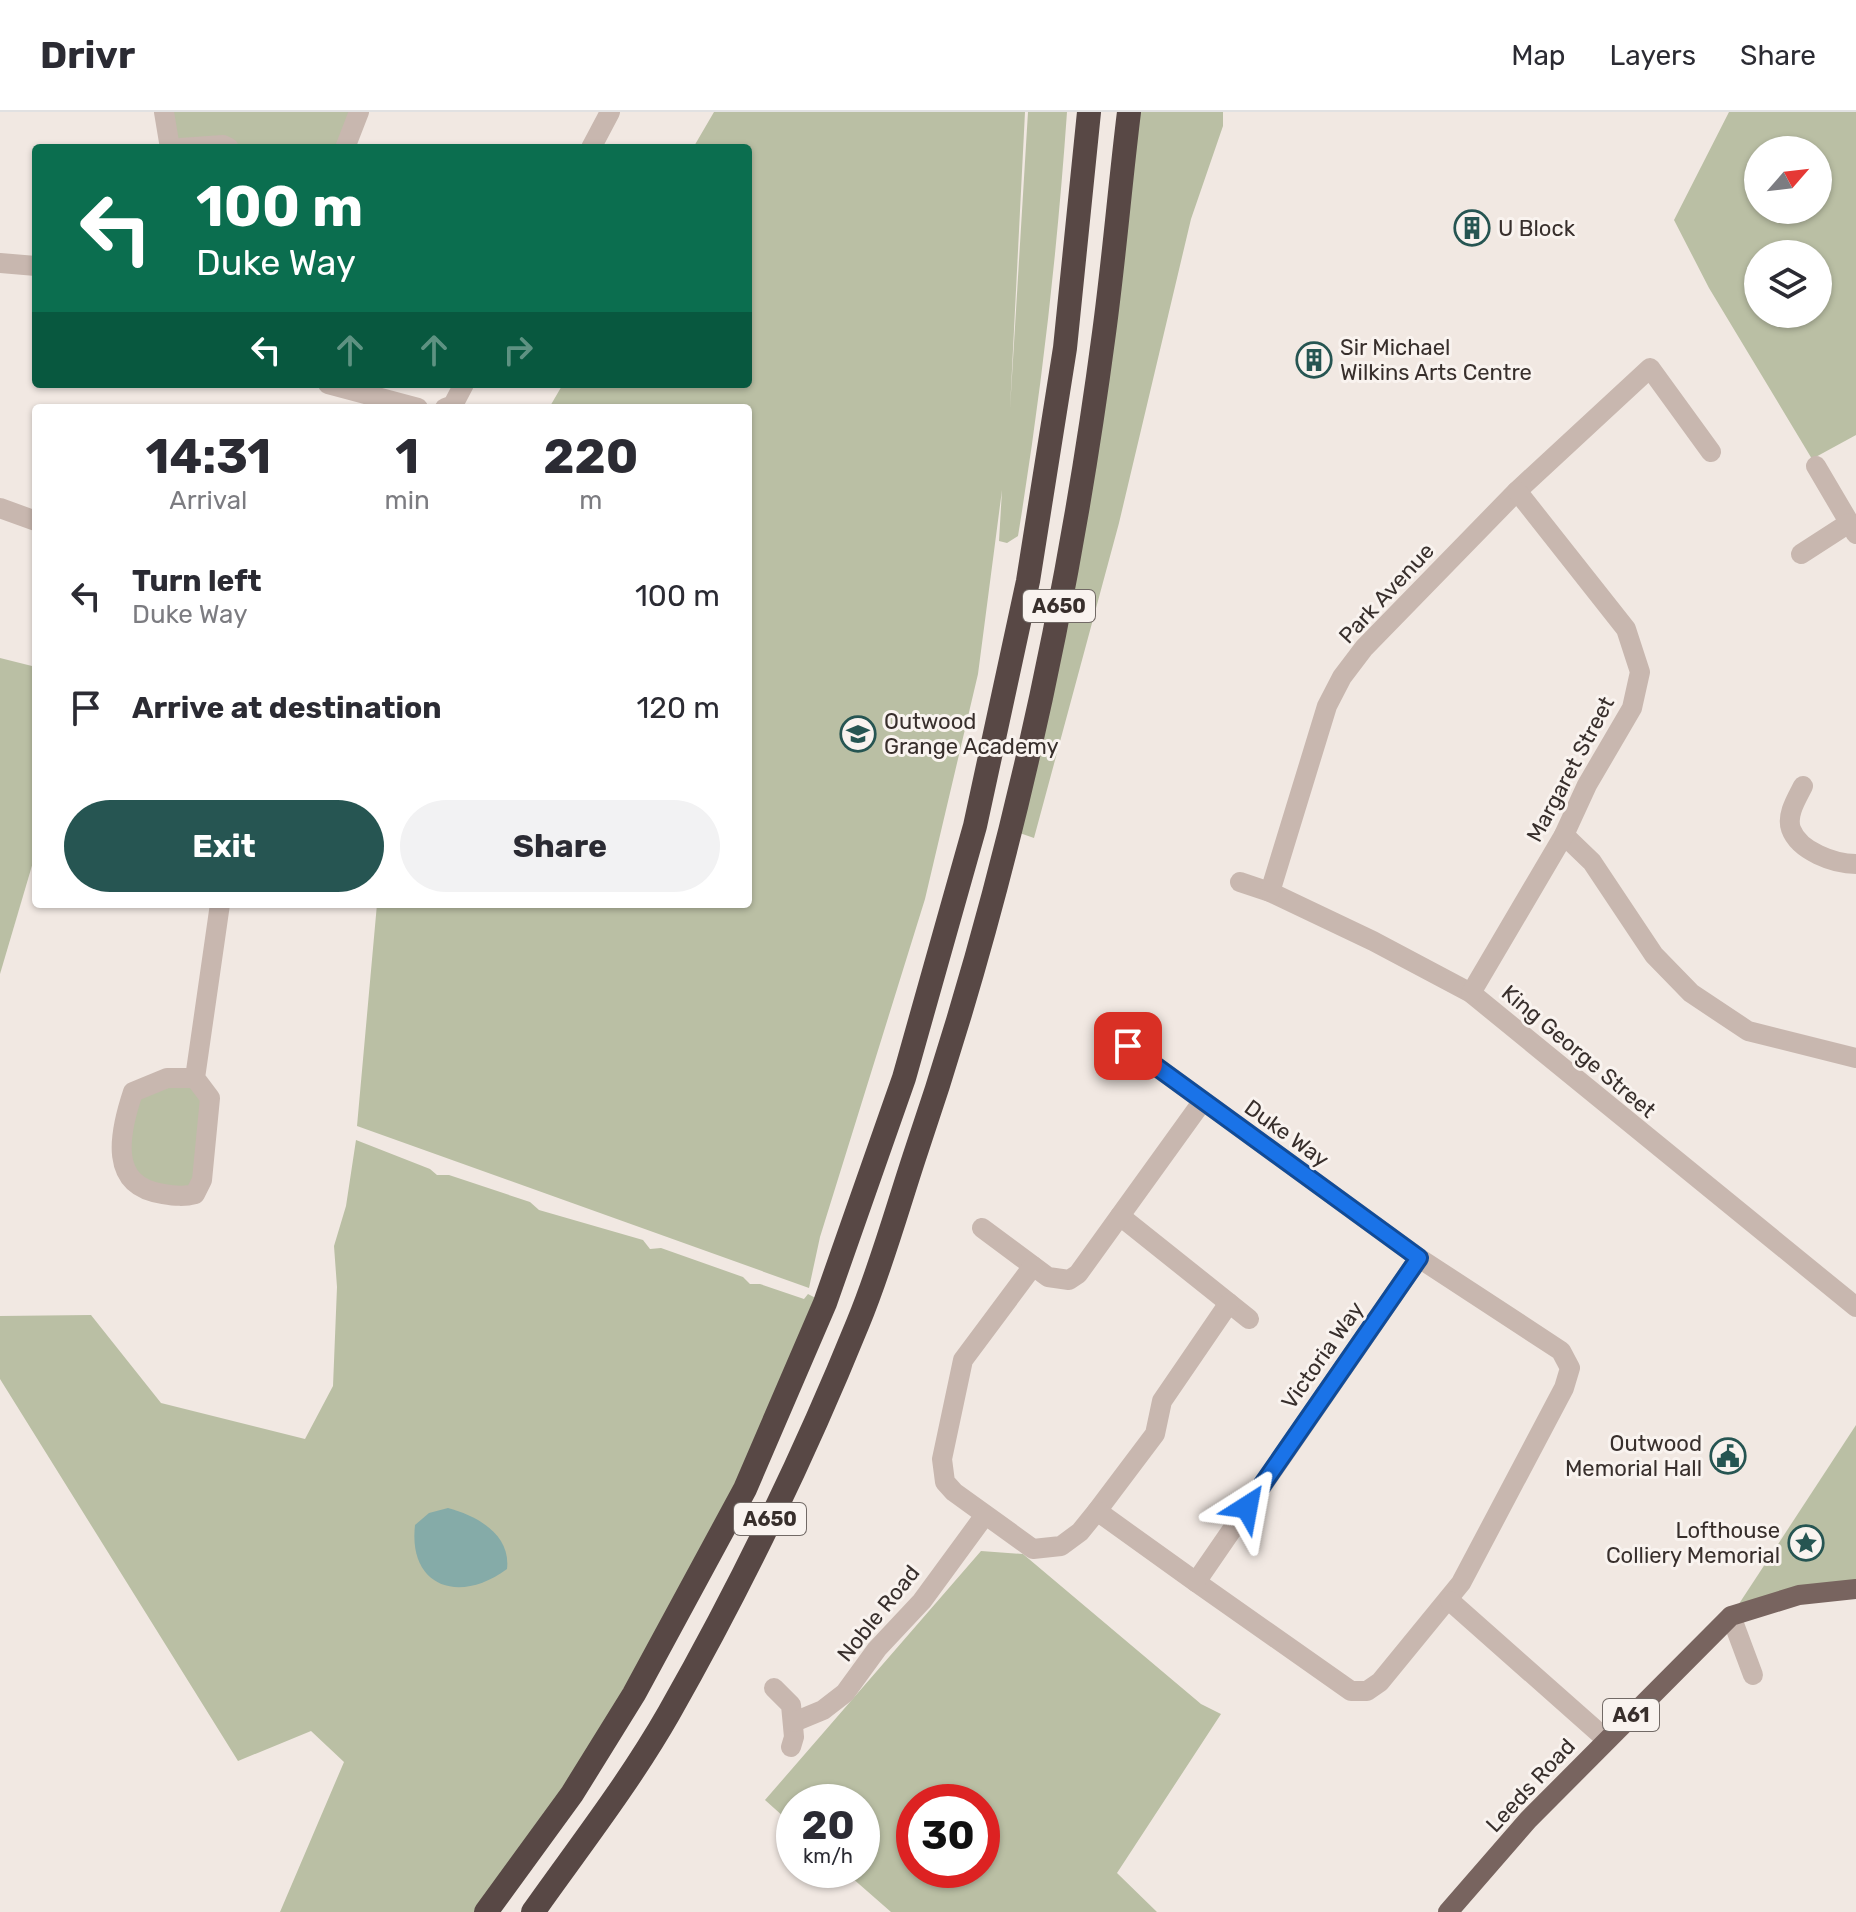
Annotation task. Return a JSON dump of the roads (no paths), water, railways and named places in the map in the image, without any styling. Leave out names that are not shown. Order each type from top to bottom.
[{"type":"highway","name":"A650","points":[[486,1912],[572,1794],[634,1694],[745,1489],[825,1303],[904,1078],[975,826],[1028,581],[1065,348],[1089,112]]},
{"type":"highway","name":"A650","points":[[533,1912],[602,1816],[667,1716],[777,1506],[860,1318],[937,1091],[975,970],[1011,830],[1063,584],[1104,333],[1129,112]]},
{"type":"main road","name":"Leeds Road","points":[[1448,1912],[1528,1820],[1731,1616],[1799,1595],[1856,1589]]},
{"type":"street","points":[[164,112],[169,144]]},
{"type":"street","points":[[347,144],[359,112]]},
{"type":"street","points":[[593,144],[610,112]]},
{"type":"street","points":[[0,263],[32,266]]},
{"type":"street","name":"Park Avenue","points":[[1270,892],[1327,706],[1342,677],[1364,648],[1517,491],[1650,368],[1711,452]]},
{"type":"street","points":[[343,388],[403,404]]},
{"type":"street","points":[[1801,554],[1852,528],[1816,466]]},
{"type":"street","name":"Margaret Street","points":[[1471,993],[1564,835],[1587,785],[1632,708],[1640,672],[1626,629],[1517,491]]},
{"type":"street","points":[[0,508],[32,520]]},
{"type":"street","points":[[1803,786],[1791,813],[1790,828],[1806,849],[1856,864]]},
{"type":"street","points":[[1564,835],[1592,862],[1654,955],[1691,993],[1748,1031],[1856,1058]]},
{"type":"street","name":"King George Street","points":[[1240,882],[1270,892],[1471,993],[1856,1307]]},
{"type":"street","points":[[195,1078],[167,1078],[146,1084],[133,1092],[127,1110],[122,1163],[128,1179],[142,1191],[185,1197],[195,1194],[202,1180],[210,1098],[195,1078],[219,908]]},
{"type":"street","name":"Duke Way","points":[[1128,1046],[1419,1258]]},
{"type":"street","points":[[982,1228],[1048,1277],[1069,1280],[1078,1274],[1202,1102]]},
{"type":"street","points":[[1120,1216],[1249,1319]]},
{"type":"street","points":[[1097,1511],[1351,1691],[1367,1691],[1380,1682],[1450,1601],[1564,1388],[1570,1368],[1561,1351],[1419,1258]]},
{"type":"street","name":"Victoria Way","points":[[1196,1582],[1419,1258]]},
{"type":"street","points":[[1033,1266],[963,1360],[956,1381],[942,1459],[945,1482],[1033,1549],[1061,1546],[1080,1532],[1097,1511],[1155,1434],[1162,1401],[1229,1303]]},
{"type":"street","name":"Noble Road","points":[[794,1722],[823,1710],[845,1693],[877,1649],[922,1601],[985,1515]]},
{"type":"street","points":[[1450,1601],[1607,1740]]},
{"type":"street","points":[[1731,1616],[1753,1675]]},
{"type":"street","points":[[774,1688],[791,1705],[794,1722],[791,1747]]},
{"type":"water","points":[[448,1508],[481,1522],[498,1537],[504,1546],[507,1569],[472,1586],[441,1584],[429,1576],[420,1563],[415,1546],[415,1525],[429,1513]]},
{"type":"place","name":"U Block","points":[[1472,228]]},
{"type":"place","name":"Sir Michael Wilkins Arts Centre","points":[[1314,360]]},
{"type":"place","name":"Outwood Grange Academy","points":[[858,734]]},
{"type":"place","name":"Outwood Memorial Hall","points":[[1728,1456]]},
{"type":"place","name":"Lofthouse Colliery Memorial","points":[[1806,1543]]}]
